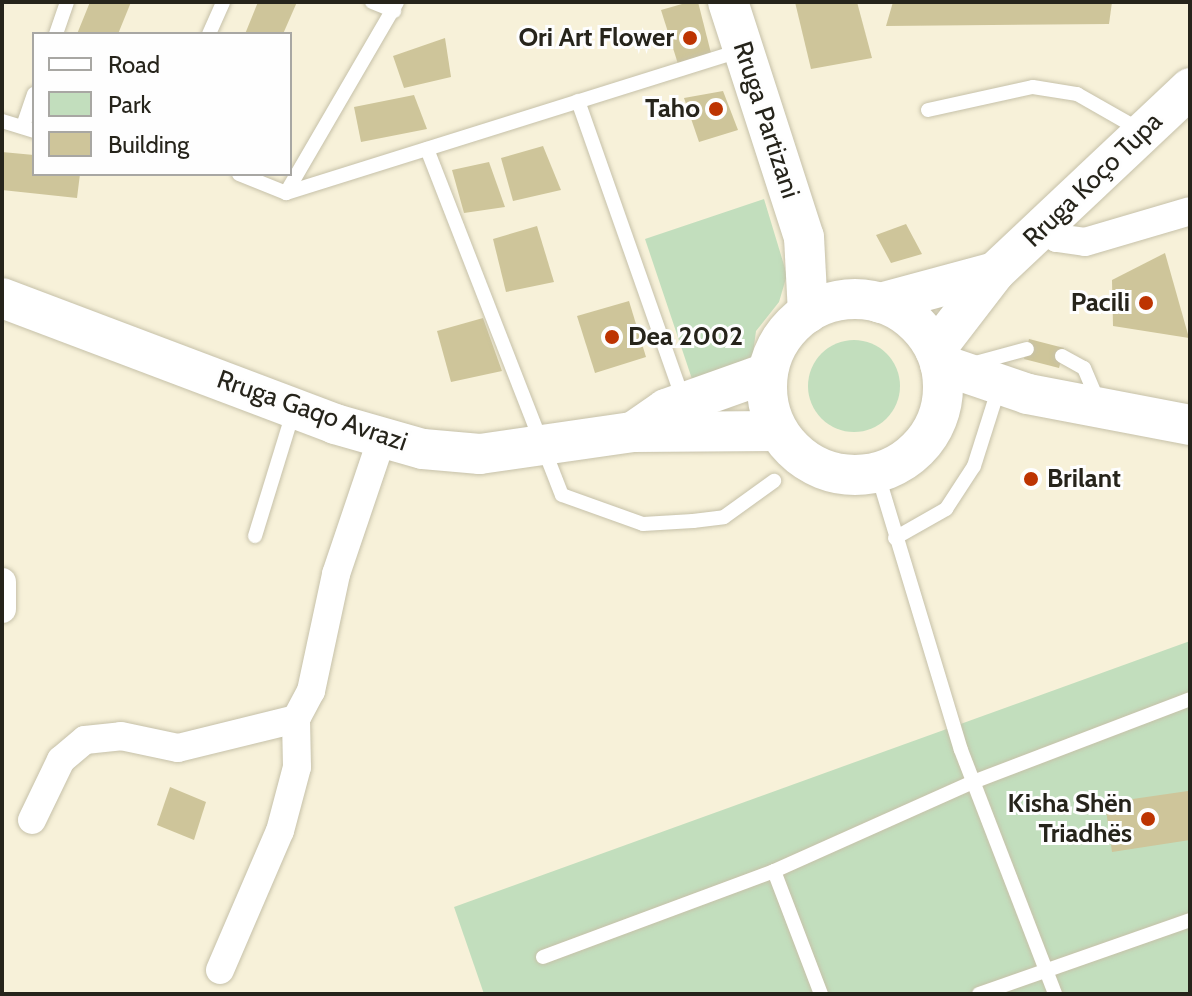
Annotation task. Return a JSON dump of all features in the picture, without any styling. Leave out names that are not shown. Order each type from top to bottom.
[{"type":"main road","name":"Rruga Partizani","points":[[728,2],[804,237],[808,313]]},
{"type":"main road","name":"Rruga Koço Tupa","points":[[945,361],[995,272],[1046,228],[1190,88]]},
{"type":"main road","name":"Rruga Partizani","points":[[804,237],[865,301]]},
{"type":"main road","name":"Rruga Koço Tupa","points":[[865,301],[995,272]]},
{"type":"main road","name":"Rruga Gaqo Avrazi","points":[[2,298],[294,409],[382,438],[449,453],[544,448],[633,432],[778,431]]},
{"type":"main road","points":[[945,361],[940,409],[919,447],[877,472],[823,469],[778,431],[767,373],[777,345],[808,313],[865,301],[918,325],[945,361],[1011,398]]},
{"type":"main road","name":"Rruga Gaqo Avrazi","points":[[633,432],[685,405],[767,373]]},
{"type":"main road","points":[[940,409],[1011,398],[1101,408],[1190,425]]},
{"type":"street","points":[[1046,228],[1057,238],[1085,242],[1190,211]]},
{"type":"street","points":[[1160,221],[1190,230]]},
{"type":"street","points":[[220,970],[280,831],[297,767],[296,719],[311,691],[336,574],[382,438]]},
{"type":"street","points":[[2,582],[2,609]]},
{"type":"street","points":[[32,820],[61,760],[85,740],[121,736],[178,748],[296,719]]},
{"type":"lane","points":[[57,32],[67,2]]},
{"type":"lane","points":[[210,32],[223,2]]},
{"type":"lane","points":[[286,193],[395,6],[372,2]]},
{"type":"lane","points":[[244,176],[286,193],[744,49]]},
{"type":"lane","points":[[928,110],[1033,87],[1077,94],[1144,133]]},
{"type":"lane","points":[[578,101],[685,405]]},
{"type":"lane","points":[[2,121],[28,129],[32,106]]},
{"type":"lane","points":[[427,149],[562,495],[643,524],[724,517],[774,481]]},
{"type":"lane","points":[[945,361],[1027,349]]},
{"type":"lane","points":[[1062,356],[1084,368],[1101,408]]},
{"type":"lane","points":[[895,538],[946,509],[1011,398]]},
{"type":"lane","points":[[255,536],[294,409]]},
{"type":"lane","points":[[877,472],[973,782],[1055,994]]},
{"type":"lane","points":[[543,957],[774,871],[973,782],[1190,699]]},
{"type":"lane","points":[[774,871],[821,994]]},
{"type":"lane","points":[[979,994],[1190,920]]},
{"type":"green space","points":[[764,199],[787,275],[779,302],[756,331],[752,361],[692,379],[645,239]]},
{"type":"green space","points":[[854,340],[872,343],[887,353],[897,368],[900,386],[897,404],[887,419],[872,429],[854,432],[836,429],[821,419],[811,404],[808,386],[811,368],[821,353],[836,343]]},
{"type":"green space","points":[[1190,641],[1190,994],[484,994],[454,907]]},
{"type":"building","points":[[90,2],[131,2],[119,32],[78,32]]},
{"type":"building","points":[[258,2],[297,2],[284,32],[246,32]]},
{"type":"building","points":[[698,2],[712,57],[678,64],[661,10]]},
{"type":"building","points":[[795,2],[857,2],[872,58],[811,69]]},
{"type":"building","points":[[893,2],[1112,2],[1109,24],[886,26]]},
{"type":"building","points":[[445,38],[451,77],[404,88],[393,56]]},
{"type":"building","points":[[723,91],[738,130],[699,142],[684,98]]},
{"type":"building","points":[[414,95],[427,129],[361,142],[354,107]]},
{"type":"building","points":[[543,146],[561,190],[513,201],[501,158]]},
{"type":"building","points":[[2,152],[32,155],[32,176],[80,176],[77,198],[2,190]]},
{"type":"building","points":[[489,162],[505,207],[464,213],[452,170]]},
{"type":"building","points":[[906,224],[922,254],[891,263],[876,235]]},
{"type":"building","points":[[537,226],[554,282],[506,292],[493,239]]},
{"type":"building","name":"Pacili","points":[[1165,253],[1189,338],[1113,326],[1112,280]]},
{"type":"building","name":"Dea 2002","points":[[629,301],[646,357],[595,373],[577,316]]},
{"type":"building","points":[[483,318],[502,371],[451,382],[437,331]]},
{"type":"building","points":[[1029,339],[1064,348],[1059,368],[1024,359]]},
{"type":"building","points":[[170,787],[206,802],[194,840],[157,825]]},
{"type":"building","name":"Kisha Shën Triadhës","points":[[1188,791],[1190,840],[1112,852],[1105,803]]},
{"type":"place","name":"Ori Art Flower","points":[[690,38]]},
{"type":"place","name":"Taho","points":[[716,109]]},
{"type":"place","name":"Pacili","points":[[1146,303]]},
{"type":"place","name":"Dea 2002","points":[[612,337]]},
{"type":"place","name":"Brilant","points":[[1031,479]]},
{"type":"place","name":"Kisha Shën Triadhës","points":[[1148,819]]}]
